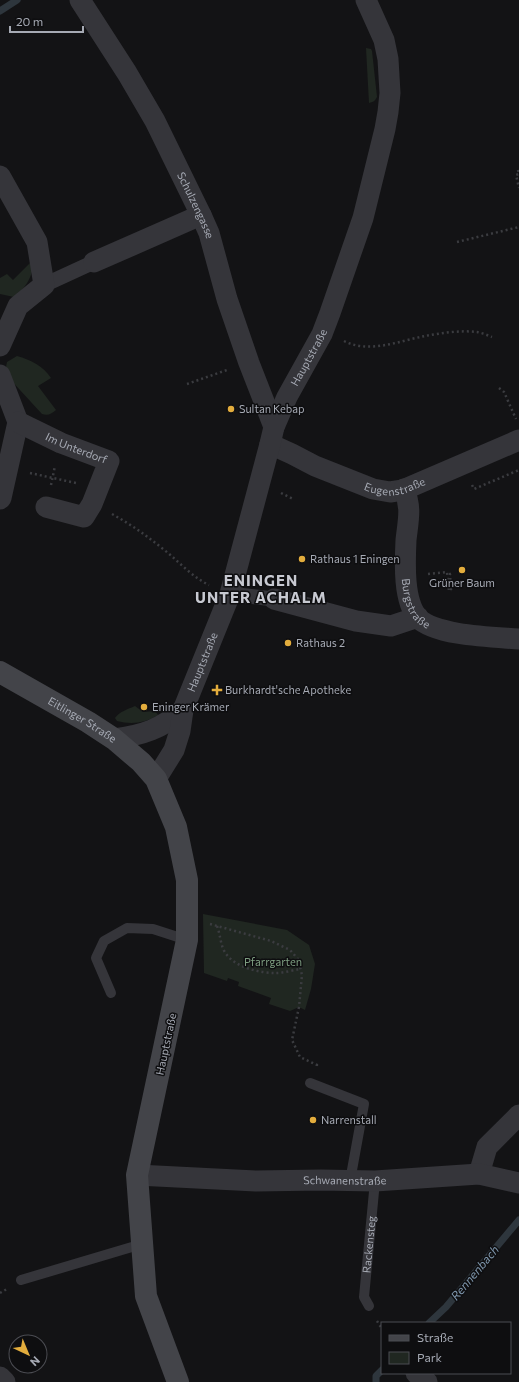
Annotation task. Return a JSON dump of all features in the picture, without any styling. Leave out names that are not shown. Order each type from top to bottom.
[{"type":"main road","name":"Eitlinger Straße","points":[[0,672],[88,722],[114,739],[141,762],[156,779]]},
{"type":"main road","name":"Hauptstraße","points":[[156,779],[176,827],[187,880],[187,940],[137,1175],[146,1296],[178,1382]]},
{"type":"street","name":"Schulzengasse","points":[[80,0],[128,73],[156,121],[209,233],[226,299],[249,363],[272,436]]},
{"type":"street","name":"Hauptstraße","points":[[156,779],[174,750],[180,731],[183,710],[230,594],[272,436],[287,397],[322,334],[363,218],[385,129],[390,93],[390,75],[384,40],[366,0]]},
{"type":"street","points":[[0,176],[37,242],[44,286]]},
{"type":"street","points":[[0,346],[18,306],[44,286],[94,262],[201,215]]},
{"type":"street","points":[[0,375],[18,422],[2,498],[0,499]]},
{"type":"street","name":"Im Unterdorf","points":[[18,422],[61,442],[108,461],[92,504],[84,517],[46,507]]},
{"type":"street","name":"Eugenstraße","points":[[272,436],[292,454],[315,466],[373,488],[390,492],[404,489],[519,440]]},
{"type":"street","name":"Burgstraße","points":[[404,489],[409,503],[406,566],[408,593],[410,604],[418,617],[427,624],[450,632],[519,639]]},
{"type":"street","points":[[230,594],[274,599],[356,621],[391,626],[418,617]]},
{"type":"street","points":[[114,739],[132,737],[150,732],[166,723],[183,710]]},
{"type":"street","points":[[479,1174],[487,1147],[519,1115]]},
{"type":"street","name":"Schwanenstraße","points":[[137,1175],[256,1180],[375,1182],[479,1174],[519,1183]]},
{"type":"street","points":[[417,1374],[427,1382]]},
{"type":"street","points":[[0,1377],[5,1382]]},
{"type":"lane","points":[[111,993],[96,958],[104,941],[127,928],[153,929],[187,940]]},
{"type":"lane","points":[[310,1083],[364,1104],[350,1181]]},
{"type":"lane","name":"Rackensteg","points":[[369,1306],[364,1297],[375,1182]]},
{"type":"lane","points":[[21,1280],[142,1244]]},
{"type":"path","points":[[518,170],[519,174],[516,175],[519,188]]},
{"type":"path","points":[[457,242],[519,227]]},
{"type":"path","points":[[346,342],[372,347],[452,332],[478,332],[492,336]]},
{"type":"path","points":[[187,384],[249,363]]},
{"type":"path","points":[[499,388],[504,392],[516,419]]},
{"type":"path","points":[[46,507],[61,442]]},
{"type":"path","points":[[8,468],[78,483],[76,490]]},
{"type":"path","points":[[471,483],[474,489],[519,470]]},
{"type":"path","points":[[285,496],[293,499]]},
{"type":"path","points":[[92,504],[130,524],[150,538],[197,578],[207,584]]},
{"type":"path","points":[[426,574],[447,572],[449,591],[451,590],[450,574],[452,574]]},
{"type":"path","points":[[187,918],[271,941],[290,950],[298,960],[302,975],[302,983],[292,1040],[300,1057],[317,1065],[310,1083]]},
{"type":"path","points":[[217,926],[222,946],[228,956],[238,964],[253,970],[276,973],[300,968]]},
{"type":"green space","points":[[366,48],[371,49],[372,51],[377,97],[374,101],[369,103]]},
{"type":"green space","points":[[32,261],[32,272],[25,286],[14,297],[0,294],[0,278],[7,274],[13,280]]},
{"type":"green space","points":[[17,356],[36,364],[51,378],[38,386],[56,410],[53,413],[48,415],[42,414],[9,378],[6,367],[7,362]]},
{"type":"green space","points":[[135,706],[143,712],[155,711],[158,715],[148,720],[138,722],[128,723],[117,721],[115,718],[119,714]]},
{"type":"green space","name":"Pfarrgarten","points":[[203,914],[287,930],[309,945],[315,964],[311,989],[305,1010],[299,1007],[290,1011],[269,1004],[271,998],[238,986],[239,982],[228,978],[227,981],[204,973]]},
{"type":"waterway","points":[[0,11],[17,0]]},
{"type":"waterway","name":"Rennenbach","points":[[430,1322],[446,1307],[519,1220]]},
{"type":"waterway","name":"Rennenbach","points":[[376,1382],[376,1376],[381,1371]]},
{"type":"place","name":"Sultan Kebap","points":[[231,409]]},
{"type":"place","name":"Rathaus 1 Eningen","points":[[302,559]]},
{"type":"place","name":"Grüner Baum","points":[[462,570]]},
{"type":"place","name":"Rathaus 2","points":[[288,643]]},
{"type":"place","name":"Burkhardt'sche Apotheke","points":[[217,690]]},
{"type":"place","name":"Eninger Krämer","points":[[144,707]]},
{"type":"place","name":"Narrenstall","points":[[313,1120]]},
{"type":"district","name":"ENINGEN UNTER ACHALM","points":[[261,590]]}]
